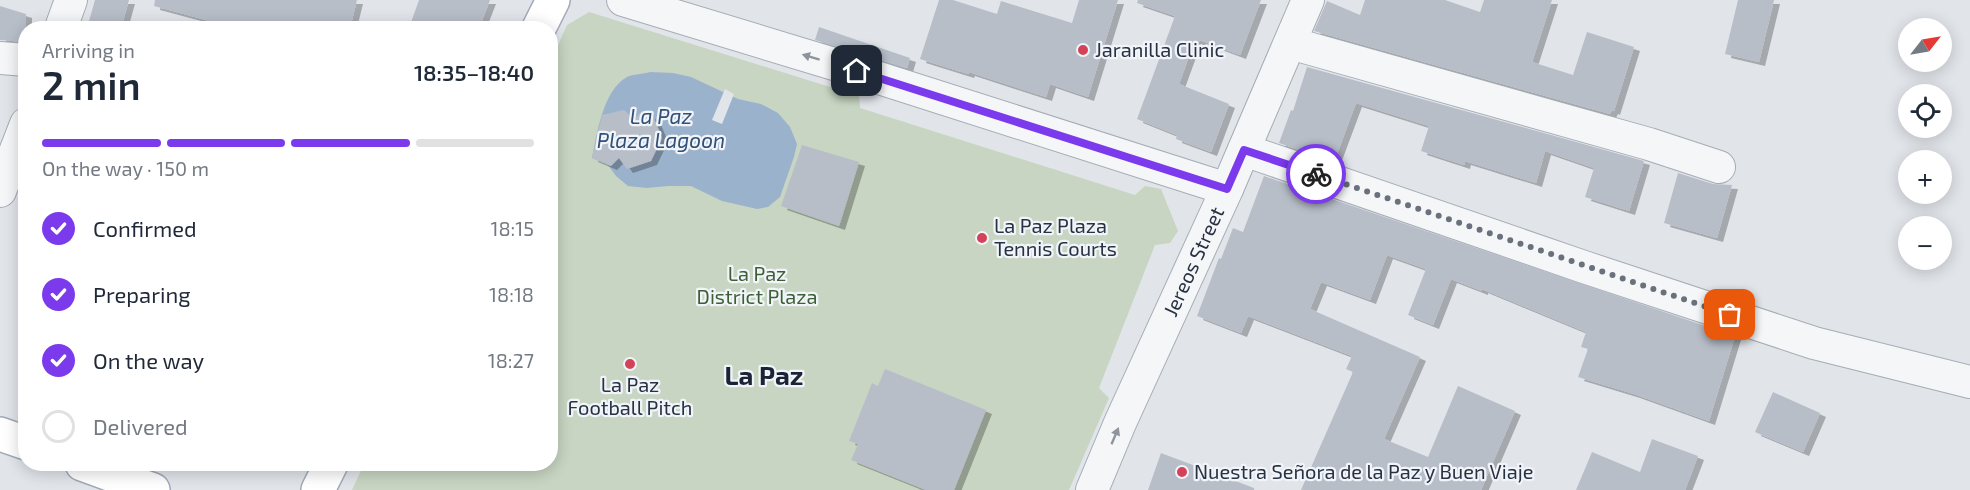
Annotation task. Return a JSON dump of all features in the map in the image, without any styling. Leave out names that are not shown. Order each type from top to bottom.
[{"type":"main road","points":[[542,21],[553,0]]},
{"type":"main road","points":[[0,434],[18,440]]},
{"type":"main road","points":[[100,471],[153,490]]},
{"type":"main road","points":[[318,490],[328,471]]},
{"type":"street","points":[[64,21],[71,0]]},
{"type":"street","points":[[623,0],[1227,189]]},
{"type":"street","name":"Jereos Street","points":[[1092,490],[1120,423],[1227,189],[1308,0]]},
{"type":"street","points":[[1290,43],[1649,144],[1719,167]]},
{"type":"street","points":[[0,58],[18,59]]},
{"type":"street","points":[[0,190],[18,144]]},
{"type":"street","points":[[1244,150],[1814,343],[1970,382]]},
{"type":"green space","name":"La Paz District Plaza","points":[[589,12],[859,96],[860,108],[1135,195],[1145,186],[1161,189],[1178,231],[1170,243],[1155,245],[1099,388],[1109,398],[1069,490],[352,490],[361,471],[558,471],[558,45],[567,25]]},
{"type":"water","name":"La Paz Plaza Lagoon","points":[[650,72],[691,77],[738,99],[761,104],[778,113],[790,127],[797,144],[780,197],[768,207],[757,209],[722,201],[691,186],[647,188],[628,186],[608,165],[592,158],[602,113],[612,92],[627,77]]},
{"type":"pier","points":[[725,89],[734,94],[722,124],[712,120]]},
{"type":"building","points":[[95,0],[129,0],[123,21],[89,21]]},
{"type":"building","points":[[155,0],[357,0],[352,21],[210,21],[154,6]]},
{"type":"building","points":[[419,0],[490,0],[482,21],[412,21]]},
{"type":"building","points":[[939,0],[953,0],[997,14],[1001,1],[1072,23],[1079,0],[1118,0],[1088,97],[1050,84],[1046,97],[920,59]]},
{"type":"building","points":[[1138,0],[1261,0],[1240,55],[1195,40],[1179,84],[1229,104],[1211,152],[1176,139],[1177,135],[1137,119],[1175,16],[1137,3]]},
{"type":"building","points":[[1365,0],[1445,0],[1480,12],[1484,0],[1552,0],[1532,62],[1573,75],[1587,32],[1634,47],[1614,111],[1612,110],[1610,114],[1314,31],[1327,1],[1360,15]]},
{"type":"building","points":[[1738,0],[1774,0],[1759,62],[1725,54]]},
{"type":"building","points":[[0,6],[26,14],[26,21],[18,21],[18,41],[0,40]]},
{"type":"building","points":[[819,27],[910,58],[907,68],[815,40]]},
{"type":"building","points":[[1307,67],[1644,161],[1629,211],[1585,197],[1594,168],[1545,151],[1536,183],[1465,161],[1464,165],[1421,151],[1429,126],[1356,103],[1334,162],[1279,143],[1291,110],[1293,111]]},
{"type":"building","points":[[624,110],[634,119],[642,111],[654,118],[662,138],[651,161],[627,169],[619,158],[611,166],[592,158],[602,115]]},
{"type":"building","points":[[802,145],[859,162],[839,226],[781,206]]},
{"type":"building","points":[[1678,173],[1713,184],[1732,185],[1717,238],[1664,223]]},
{"type":"building","points":[[1264,176],[1735,336],[1709,421],[1578,377],[1588,349],[1581,347],[1586,332],[1482,289],[1482,291],[1451,279],[1433,325],[1408,315],[1426,269],[1387,255],[1370,300],[1321,282],[1310,309],[1420,357],[1384,439],[1428,457],[1458,386],[1515,411],[1481,490],[1301,490],[1353,372],[1346,369],[1352,356],[1248,316],[1241,333],[1197,316],[1233,228],[1243,232]]},
{"type":"building","points":[[885,369],[986,410],[954,490],[926,490],[851,460],[858,444],[849,441],[872,383],[878,386]]},
{"type":"building","points":[[1773,392],[1820,413],[1803,452],[1755,432]]},
{"type":"building","points":[[1652,439],[1698,456],[1685,490],[1576,490],[1592,452],[1640,472]]},
{"type":"building","name":"Nuestra Señora de la Paz y Buen Viaje","points":[[1161,453],[1254,488],[1254,490],[1148,490]]},
{"type":"way so far","points":[[1316,174],[1730,315]]},
{"type":"place","name":"Jaranilla Clinic","points":[[1083,50]]},
{"type":"place","name":"La Paz Plaza Tennis Courts","points":[[982,238]]},
{"type":"place","name":"La Paz Football Pitch","points":[[630,364]]},
{"type":"place","name":"Nuestra Señora de la Paz y Buen Viaje","points":[[1182,472]]},
{"type":"district","name":"La Paz","points":[[764,376]]},
{"type":"route","points":[[857,71],[1227,189],[1244,150],[1316,174]]}]
